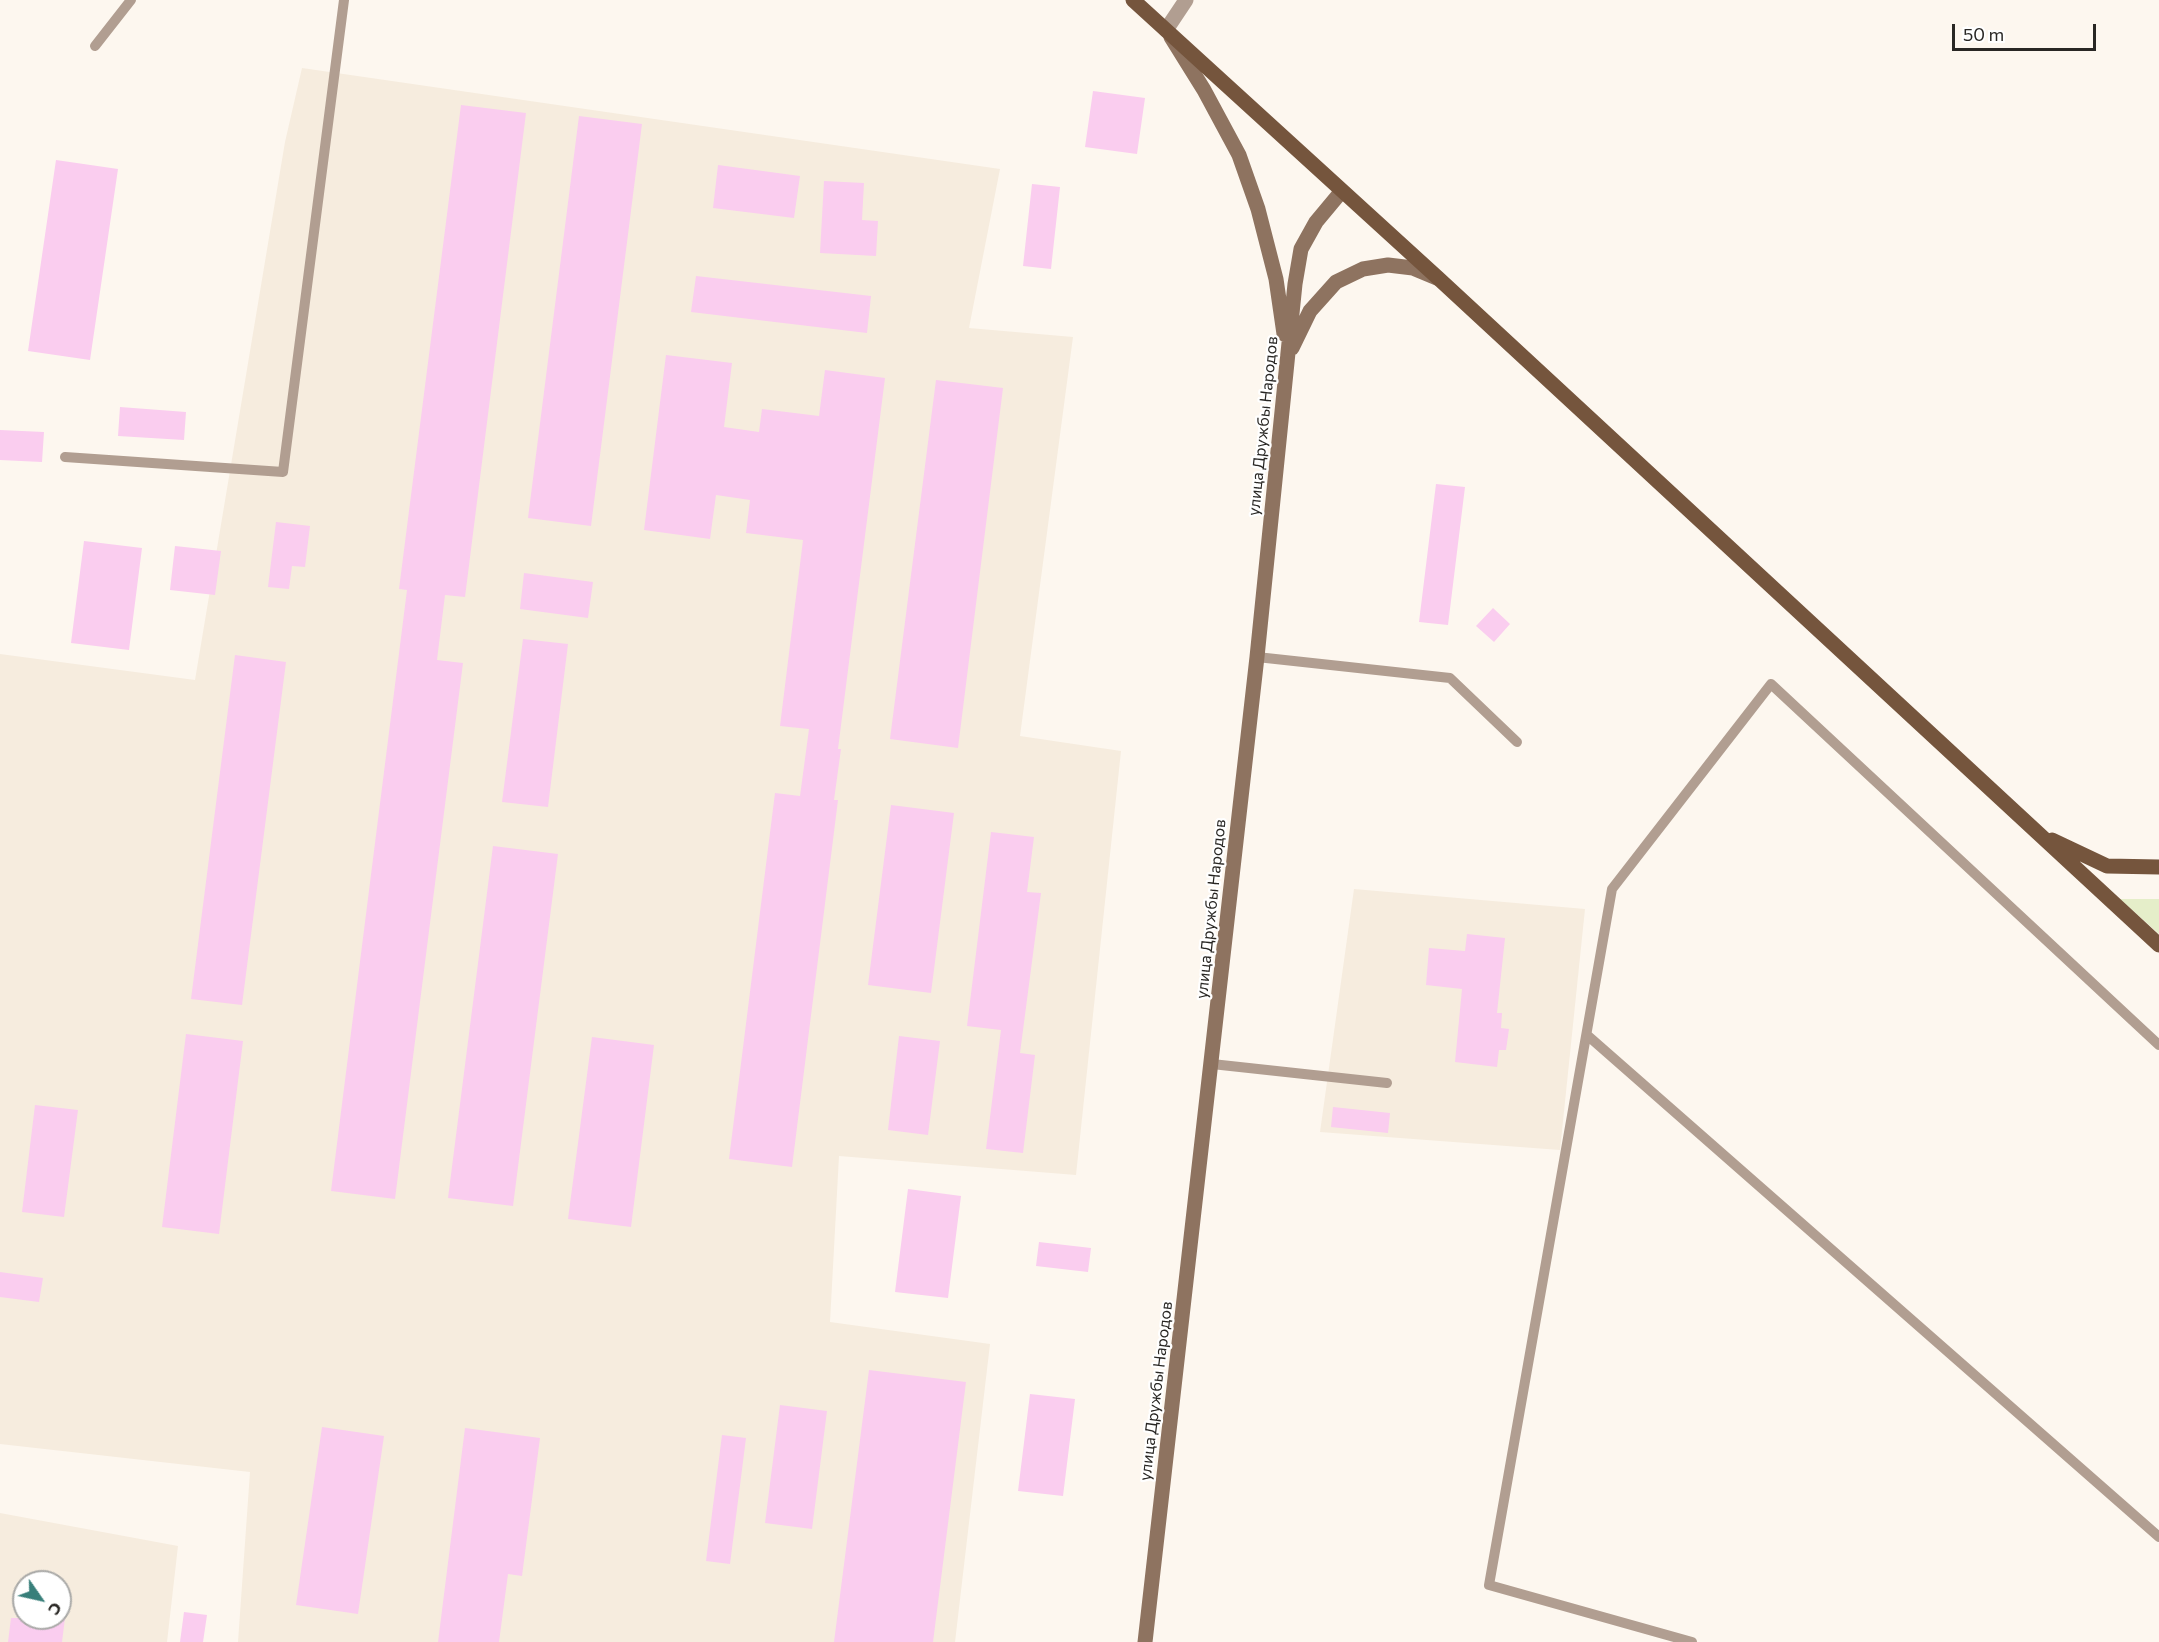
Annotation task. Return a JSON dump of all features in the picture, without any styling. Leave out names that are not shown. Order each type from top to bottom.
[{"type":"main road","points":[[1133,0],[1438,278],[2159,945]]},
{"type":"main road","points":[[2035,832],[2107,866],[2159,867]]},
{"type":"street","points":[[1185,0],[1166,30],[1204,90],[1239,155],[1258,209],[1276,279],[1287,358]]},
{"type":"street","name":"улица Дружбы Народов","points":[[1145,1642],[1257,657],[1295,284],[1301,249],[1316,222],[1341,192]]},
{"type":"street","points":[[1287,358],[1310,311],[1336,282],[1364,269],[1388,265],[1413,268],[1438,278]]},
{"type":"lane","points":[[94,46],[131,0]]},
{"type":"lane","points":[[65,457],[283,472],[344,0]]},
{"type":"lane","points":[[1257,657],[1449,678],[1517,742]]},
{"type":"lane","points":[[1692,1642],[1489,1584],[1612,889],[1772,684],[2159,1045]]},
{"type":"lane","points":[[1587,1035],[2159,1537]]},
{"type":"lane","points":[[1212,1064],[1387,1083]]},
{"type":"shaded area","points":[[302,68],[1000,169],[969,328],[1073,337],[1020,736],[1121,751],[1076,1175],[839,1156],[830,1322],[990,1344],[955,1642],[238,1642],[250,1472],[0,1444],[0,654],[195,680],[285,142]]},
{"type":"shaded area","points":[[1354,889],[1585,909],[1560,1150],[1320,1132]]},
{"type":"shaded area","points":[[0,1513],[178,1546],[167,1642],[0,1642]]},
{"type":"green space","points":[[2120,899],[2159,899],[2159,934]]},
{"type":"building","points":[[1093,91],[1145,98],[1137,154],[1085,147]]},
{"type":"building","points":[[461,105],[526,113],[465,597],[445,595],[437,660],[463,663],[395,1199],[331,1191],[407,590],[399,589]]},
{"type":"building","points":[[579,116],[642,124],[591,526],[528,518]]},
{"type":"building","points":[[56,160],[118,169],[90,360],[28,351]]},
{"type":"building","points":[[718,165],[800,176],[794,218],[713,208]]},
{"type":"building","points":[[824,181],[864,183],[862,220],[878,221],[876,256],[820,253]]},
{"type":"building","points":[[1032,184],[1060,187],[1051,269],[1023,266]]},
{"type":"building","points":[[696,276],[871,296],[867,333],[691,312]]},
{"type":"building","points":[[666,355],[732,363],[724,427],[759,432],[762,409],[819,416],[825,370],[885,378],[838,749],[841,749],[834,800],[838,800],[792,1167],[729,1159],[775,793],[800,796],[809,729],[780,726],[803,540],[746,533],[750,500],[716,495],[710,539],[644,530]]},
{"type":"building","points":[[936,380],[1003,388],[958,748],[890,739]]},
{"type":"building","points":[[120,407],[186,412],[184,440],[118,436]]},
{"type":"building","points":[[0,430],[44,432],[42,462],[0,460]]},
{"type":"building","points":[[1436,484],[1465,487],[1448,625],[1419,622]]},
{"type":"building","points":[[276,522],[310,526],[305,567],[292,566],[289,589],[268,587]]},
{"type":"building","points":[[84,541],[142,548],[129,650],[71,643]]},
{"type":"building","points":[[175,546],[221,551],[215,595],[170,590]]},
{"type":"building","points":[[524,573],[593,582],[588,618],[520,609]]},
{"type":"building","points":[[1493,608],[1510,624],[1494,642],[1476,626]]},
{"type":"building","points":[[523,639],[568,644],[548,807],[502,802]]},
{"type":"building","points":[[235,655],[286,662],[242,1005],[191,999]]},
{"type":"building","points":[[891,805],[954,813],[931,993],[868,985]]},
{"type":"building","points":[[991,832],[1034,837],[1027,892],[1041,893],[1020,1053],[1035,1055],[1023,1153],[986,1149],[1001,1030],[967,1026]]},
{"type":"building","points":[[493,846],[558,854],[513,1206],[448,1198]]},
{"type":"building","points":[[1467,934],[1505,938],[1497,1013],[1502,1013],[1501,1028],[1509,1029],[1506,1050],[1499,1050],[1497,1067],[1455,1062],[1462,989],[1426,985],[1429,948],[1465,951]]},
{"type":"building","points":[[186,1034],[243,1041],[219,1234],[162,1227]]},
{"type":"building","points":[[899,1036],[940,1041],[928,1135],[888,1130]]},
{"type":"building","points":[[592,1037],[654,1045],[631,1227],[568,1219]]},
{"type":"building","points":[[35,1105],[78,1110],[64,1217],[22,1212]]},
{"type":"building","points":[[1333,1107],[1390,1113],[1388,1133],[1331,1127]]},
{"type":"building","points":[[908,1189],[961,1196],[948,1298],[895,1292]]},
{"type":"building","points":[[1039,1242],[1091,1248],[1088,1272],[1036,1266]]},
{"type":"building","points":[[0,1272],[43,1278],[39,1302],[0,1297]]},
{"type":"building","points":[[869,1370],[966,1382],[933,1642],[834,1642]]},
{"type":"building","points":[[1030,1394],[1075,1399],[1063,1496],[1018,1491]]},
{"type":"building","points":[[780,1405],[827,1411],[812,1529],[765,1523]]},
{"type":"building","points":[[322,1427],[384,1436],[358,1614],[296,1605]]},
{"type":"building","points":[[465,1428],[540,1438],[522,1576],[508,1574],[499,1642],[438,1642]]},
{"type":"building","points":[[722,1435],[746,1438],[730,1564],[706,1561]]},
{"type":"building","points":[[184,1612],[207,1615],[203,1642],[180,1642]]},
{"type":"building","points":[[11,1618],[12,1630],[64,1630],[62,1642],[8,1642]]}]
